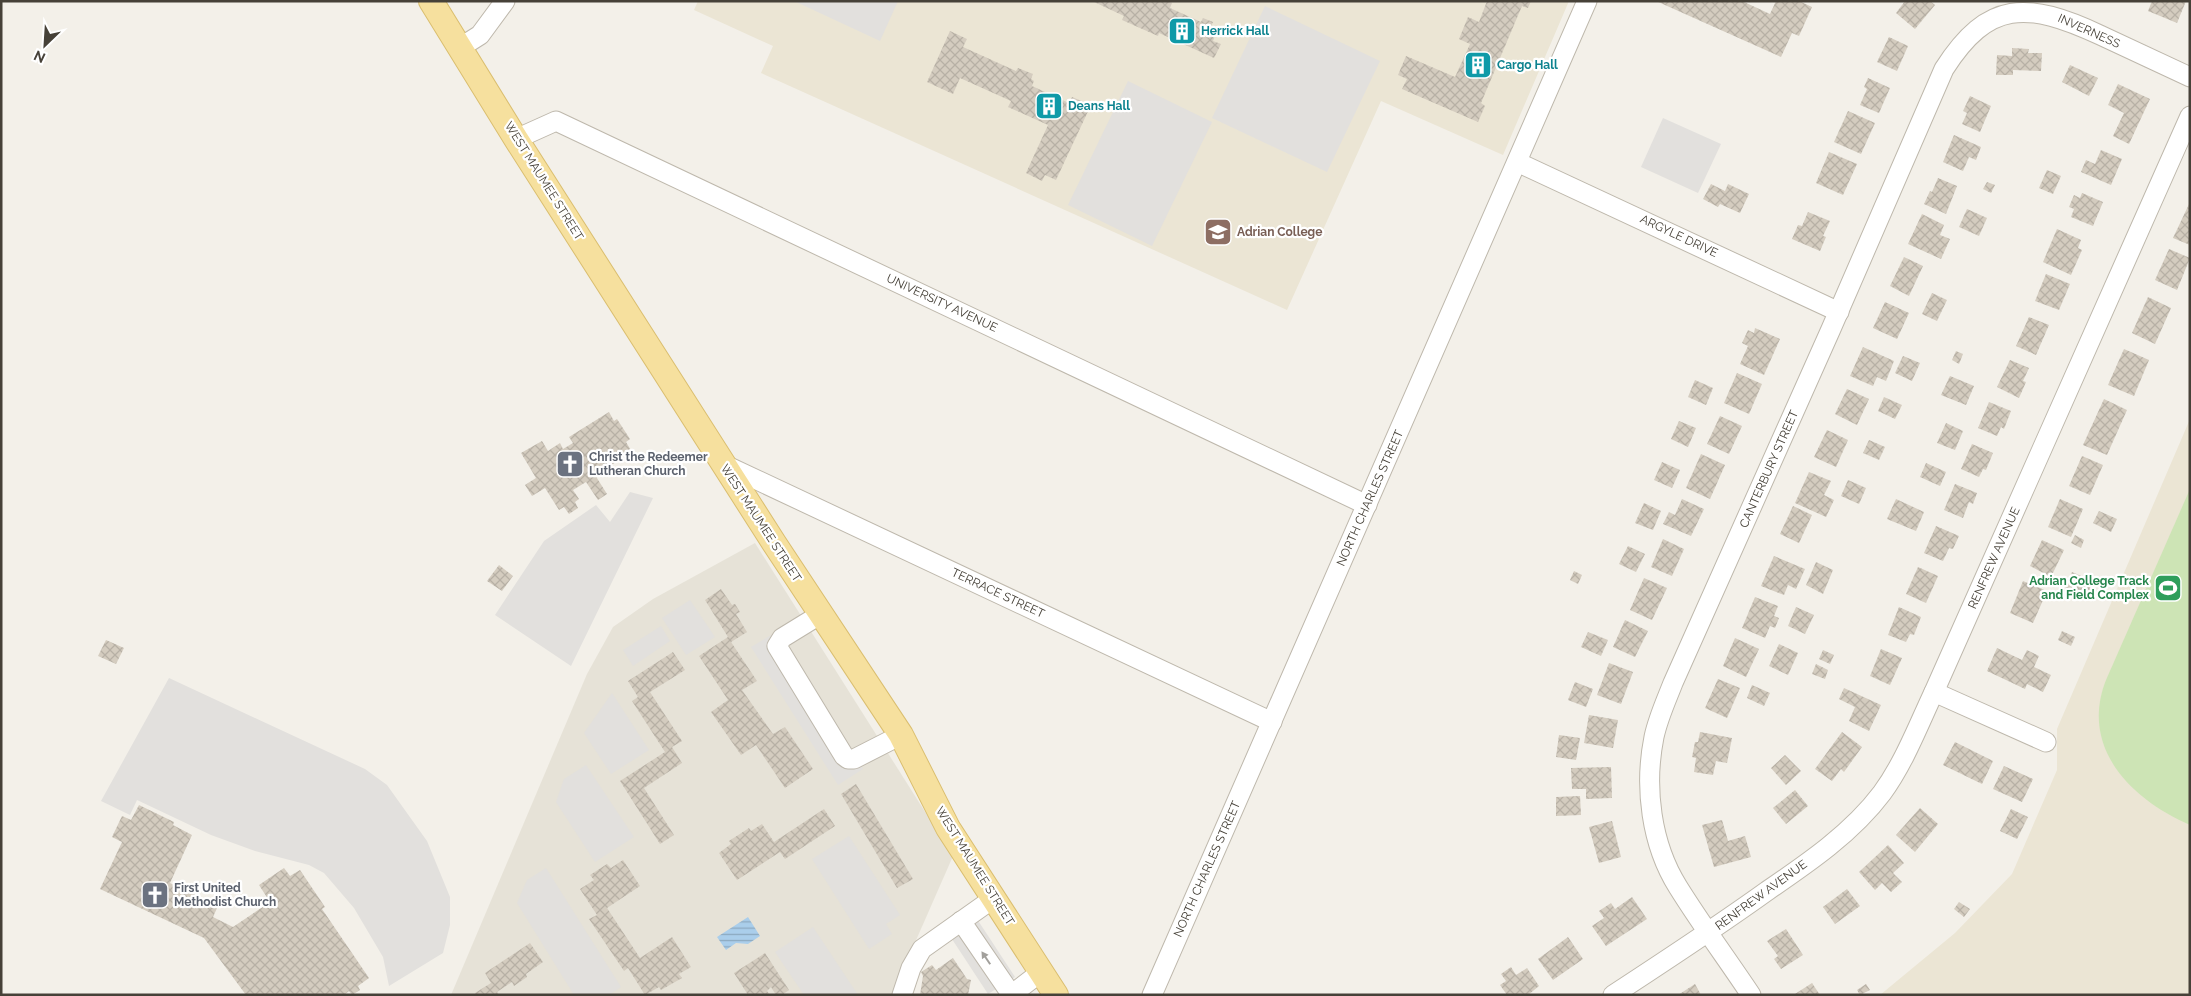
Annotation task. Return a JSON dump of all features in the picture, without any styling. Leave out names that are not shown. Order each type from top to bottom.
[{"type":"main road","name":"WEST MAUMEE STREET","points":[[432,1],[516,139],[723,464],[901,735],[948,828],[1056,995]]},
{"type":"street","points":[[461,47],[480,34],[505,1]]},
{"type":"street","name":"NORTH CHARLES STREET","points":[[1152,995],[1587,1]]},
{"type":"street","name":"INVERNESS","points":[[1984,20],[2006,10],[2019,8],[2048,13],[2190,77]]},
{"type":"street","name":"CANTERBURY STREET","points":[[1750,995],[1678,886],[1662,854],[1654,827],[1650,796],[1654,738],[1660,716],[1673,683],[1839,312],[1944,69],[1961,40],[1972,28],[1984,20]]},
{"type":"street","name":"RENFREW AVENUE","points":[[1613,995],[1710,932],[1812,858],[1838,838],[1882,793],[1895,772],[1934,692],[2190,116]]},
{"type":"street","name":"UNIVERSITY AVENUE","points":[[516,139],[556,121],[1367,505]]},
{"type":"street","name":"ARGYLE DRIVE","points":[[1517,162],[1839,312]]},
{"type":"street","name":"TERRACE STREET","points":[[723,464],[1272,722]]},
{"type":"street","points":[[821,614],[782,638],[777,646],[844,756],[848,759],[854,759],[901,735]]},
{"type":"street","points":[[1934,692],[2046,742]]},
{"type":"street","points":[[902,995],[911,968],[922,949],[994,898]]},
{"type":"street","points":[[961,921],[1011,995],[1041,972]]},
{"type":"shaded area","name":"Adrian College","points":[[698,1],[1569,1],[1503,155],[1381,101],[1287,310],[761,73],[773,46],[694,10]]},
{"type":"shaded area","points":[[794,1],[898,1],[880,41]]},
{"type":"shaded area","points":[[1265,6],[1380,61],[1327,172],[1212,118]]},
{"type":"shaded area","points":[[1128,81],[1212,122],[1152,246],[1068,205]]},
{"type":"shaded area","points":[[1663,118],[1721,144],[1698,193],[1641,167]]},
{"type":"shaded area","points":[[2190,419],[2190,995],[1880,995],[1955,933],[2012,874],[2057,770],[2057,729]]},
{"type":"shaded area","points":[[630,492],[653,498],[571,666],[495,615],[544,541],[596,505],[610,522]]},
{"type":"shaded area","points":[[755,543],[953,856],[892,995],[451,995],[587,674],[613,627],[653,599]]},
{"type":"shaded area","points":[[690,600],[715,637],[686,655],[662,618]]},
{"type":"shaded area","points":[[661,626],[670,641],[633,666],[623,650]]},
{"type":"shaded area","points":[[776,632],[863,769],[838,785],[751,647]]},
{"type":"shaded area","points":[[169,678],[365,769],[387,785],[427,841],[450,897],[450,925],[443,953],[389,986],[383,957],[354,908],[324,873],[309,865],[255,851],[211,835],[137,800],[130,815],[101,801]]},
{"type":"shaded area","points":[[612,693],[649,750],[611,774],[584,733]]},
{"type":"shaded area","points":[[586,765],[634,837],[595,862],[556,802],[564,779]]},
{"type":"shaded area","points":[[849,836],[900,915],[886,924],[892,934],[869,949],[812,859]]},
{"type":"shaded area","points":[[546,868],[621,987],[609,995],[574,995],[517,903],[527,880]]},
{"type":"shaded area","points":[[977,919],[1015,977],[988,994],[950,936]]},
{"type":"shaded area","points":[[813,927],[858,995],[804,995],[775,952]]},
{"type":"green space","name":"Adrian College Track and Field Complex","points":[[2190,489],[2190,825],[2149,801],[2131,786],[2116,769],[2105,749],[2100,728],[2099,705],[2106,680]]},
{"type":"water","points":[[748,917],[760,936],[748,944],[736,943],[726,950],[717,937]]},
{"type":"building","name":"Herrick Hall","points":[[1092,1],[1168,1],[1172,3],[1170,8],[1201,22],[1203,18],[1213,22],[1211,26],[1218,29],[1213,41],[1221,44],[1214,58],[1159,33],[1158,36],[1122,20],[1124,16]]},
{"type":"building","name":"Cargo Hall","points":[[1487,1],[1531,1],[1528,8],[1522,6],[1481,103],[1485,106],[1478,122],[1402,89],[1407,79],[1398,75],[1406,56],[1455,77],[1470,44],[1459,39],[1468,17],[1479,22]]},
{"type":"building","points":[[1656,1],[1742,1],[1770,14],[1776,1],[1799,1],[1812,7],[1799,36],[1792,33],[1781,57]]},
{"type":"building","points":[[1905,1],[1930,1],[1935,5],[1915,29],[1896,13]]},
{"type":"building","points":[[2152,1],[2186,1],[2177,23],[2148,11]]},
{"type":"building","name":"Deans Hall","points":[[950,31],[967,39],[963,47],[1016,71],[1018,68],[1033,74],[1031,79],[1034,81],[1032,86],[1069,103],[1072,97],[1091,105],[1056,180],[1045,175],[1042,181],[1026,173],[1048,125],[1008,107],[1011,101],[960,78],[953,94],[927,82]]},
{"type":"building","points":[[1889,37],[1908,46],[1897,71],[1877,62]]},
{"type":"building","points":[[2012,48],[2029,49],[2028,53],[2042,53],[2041,71],[2013,70],[2013,75],[1996,75],[1997,55],[2012,56]]},
{"type":"building","points":[[2070,65],[2098,78],[2089,96],[2062,82]]},
{"type":"building","points":[[1868,78],[1890,88],[1879,113],[1860,105],[1867,89],[1864,87]]},
{"type":"building","points":[[2118,84],[2150,99],[2129,144],[2113,136],[2124,113],[2108,105]]},
{"type":"building","points":[[1970,96],[1991,106],[1980,132],[1962,124],[1967,113],[1963,111]]},
{"type":"building","points":[[1848,111],[1875,123],[1861,154],[1834,142]]},
{"type":"building","points":[[1954,135],[1981,147],[1976,160],[1969,157],[1963,171],[1943,162]]},
{"type":"building","points":[[2101,150],[2122,159],[2111,185],[2081,172],[2086,160],[2095,164]]},
{"type":"building","points":[[1829,152],[1857,164],[1843,195],[1816,183]]},
{"type":"building","points":[[2047,170],[2061,176],[2053,194],[2039,188]]},
{"type":"building","points":[[1938,178],[1957,186],[1946,214],[1924,204]]},
{"type":"building","points":[[1987,182],[1995,185],[1991,193],[1983,189]]},
{"type":"building","points":[[1711,184],[1725,191],[1728,184],[1749,194],[1740,213],[1720,204],[1718,207],[1703,199]]},
{"type":"building","points":[[2082,193],[2103,202],[2093,226],[2071,217],[2074,209],[2069,207],[2074,195],[2080,198]]},
{"type":"building","points":[[2190,202],[2190,245],[2173,238]]},
{"type":"building","points":[[1967,209],[1987,218],[1979,236],[1959,227]]},
{"type":"building","points":[[1808,212],[1830,221],[1823,236],[1826,237],[1820,251],[1792,239],[1798,225],[1802,226]]},
{"type":"building","points":[[1922,214],[1944,225],[1940,235],[1950,239],[1941,259],[1908,244]]},
{"type":"building","points":[[2057,229],[2081,240],[2078,248],[2082,250],[2071,275],[2043,262]]},
{"type":"building","points":[[2169,249],[2190,258],[2177,290],[2155,280]]},
{"type":"building","points":[[1904,257],[1923,266],[1909,296],[1890,286]]},
{"type":"building","points":[[2046,274],[2070,284],[2059,310],[2035,301]]},
{"type":"building","points":[[1932,293],[1947,300],[1937,321],[1922,314]]},
{"type":"building","points":[[2148,297],[2171,308],[2155,344],[2132,333]]},
{"type":"building","points":[[1885,302],[1909,313],[1897,339],[1873,328]]},
{"type":"building","points":[[2029,317],[2049,325],[2036,355],[2016,346]]},
{"type":"building","points":[[1755,328],[1780,339],[1764,375],[1740,364],[1748,346],[1742,343],[1748,330],[1754,333]]},
{"type":"building","points":[[1863,347],[1894,361],[1886,381],[1877,377],[1873,386],[1850,376]]},
{"type":"building","points":[[2124,349],[2149,360],[2134,396],[2108,385]]},
{"type":"building","points":[[1956,351],[1963,354],[1959,364],[1952,360]]},
{"type":"building","points":[[1903,356],[1920,363],[1912,381],[1895,373]]},
{"type":"building","points":[[2010,360],[2029,368],[2023,381],[2026,382],[2019,398],[1997,387]]},
{"type":"building","points":[[1737,373],[1762,384],[1749,414],[1724,403]]},
{"type":"building","points":[[1950,376],[1974,386],[1966,405],[1941,395]]},
{"type":"building","points":[[1695,380],[1713,388],[1706,405],[1688,397]]},
{"type":"building","points":[[1847,389],[1869,399],[1857,425],[1835,414]]},
{"type":"building","points":[[1884,397],[1902,405],[1895,419],[1878,411]]},
{"type":"building","points":[[2104,399],[2127,410],[2107,455],[2083,445]]},
{"type":"building","points":[[1989,402],[2011,411],[2004,429],[2001,427],[1997,436],[1978,428]]},
{"type":"building","name":"Christ the Redeemer Lutheran Church","points":[[609,412],[614,421],[617,419],[630,439],[626,442],[632,452],[595,475],[607,494],[598,500],[586,482],[573,490],[579,499],[575,502],[578,508],[569,514],[564,507],[559,510],[545,488],[532,496],[525,485],[536,478],[521,453],[542,441],[548,451],[560,443],[563,449],[573,443],[569,437]]},
{"type":"building","points":[[1720,416],[1742,426],[1729,454],[1707,444]]},
{"type":"building","points":[[1679,421],[1696,428],[1688,447],[1671,439]]},
{"type":"building","points":[[1946,423],[1963,431],[1955,450],[1937,443]]},
{"type":"building","points":[[1827,430],[1848,440],[1836,467],[1814,457]]},
{"type":"building","points":[[1869,440],[1885,447],[1879,460],[1863,453]]},
{"type":"building","points":[[1972,444],[1993,453],[1986,470],[1983,469],[1979,477],[1961,469]]},
{"type":"building","points":[[1701,454],[1725,465],[1710,499],[1686,488]]},
{"type":"building","points":[[2082,456],[2103,465],[2090,495],[2069,486]]},
{"type":"building","points":[[1662,462],[1680,470],[1672,488],[1654,480]]},
{"type":"building","points":[[1926,463],[1946,472],[1940,486],[1920,477]]},
{"type":"building","points":[[1809,472],[1831,481],[1824,495],[1834,500],[1826,517],[1795,503]]},
{"type":"building","points":[[1848,480],[1866,488],[1859,504],[1841,496]]},
{"type":"building","points":[[1955,484],[1977,493],[1973,504],[1969,502],[1963,518],[1944,510]]},
{"type":"building","points":[[1682,499],[1704,509],[1691,536],[1663,524],[1669,512],[1675,515]]},
{"type":"building","points":[[1896,499],[1924,512],[1916,531],[1887,519]]},
{"type":"building","points":[[2060,499],[2083,509],[2071,537],[2048,527]]},
{"type":"building","points":[[1644,503],[1661,511],[1653,530],[1635,523]]},
{"type":"building","points":[[1793,506],[1812,515],[1799,543],[1780,534]]},
{"type":"building","points":[[2099,511],[2117,519],[2111,532],[2093,523]]},
{"type":"building","points":[[1936,526],[1959,536],[1953,549],[1949,548],[1943,561],[1924,553]]},
{"type":"building","points":[[2075,535],[2084,540],[2081,548],[2071,543]]},
{"type":"building","points":[[1663,539],[1684,549],[1672,576],[1651,567]]},
{"type":"building","points":[[2042,540],[2064,550],[2051,577],[2030,566]]},
{"type":"building","points":[[1628,546],[1645,554],[1636,572],[1619,564]]},
{"type":"building","points":[[1774,556],[1805,569],[1796,589],[1788,585],[1784,595],[1761,586]]},
{"type":"building","points":[[1816,562],[1833,570],[1823,594],[1806,585]]},
{"type":"building","points":[[499,565],[513,576],[502,591],[487,581]]},
{"type":"building","points":[[1918,567],[1938,576],[1926,603],[1906,594]]},
{"type":"building","points":[[1574,571],[1582,575],[1578,584],[1570,580]]},
{"type":"building","points":[[2072,572],[2093,581],[2085,600],[2064,591]]},
{"type":"building","points":[[1644,578],[1667,588],[1652,620],[1630,610]]},
{"type":"building","points":[[2023,581],[2047,591],[2033,623],[2010,613]]},
{"type":"building","points":[[721,589],[732,605],[735,604],[740,612],[736,614],[747,632],[731,642],[757,681],[742,690],[773,734],[785,727],[813,769],[785,788],[756,745],[741,755],[711,712],[728,700],[699,656],[728,637],[705,600]]},
{"type":"building","points":[[1755,597],[1778,606],[1774,616],[1779,618],[1775,628],[1770,626],[1765,638],[1742,628]]},
{"type":"building","points":[[1796,607],[1814,615],[1805,634],[1788,626]]},
{"type":"building","points":[[1899,607],[1921,617],[1914,635],[1910,634],[1906,642],[1888,635]]},
{"type":"building","points":[[1625,620],[1648,631],[1635,657],[1613,647]]},
{"type":"building","points":[[2062,631],[2075,637],[2071,646],[2058,640]]},
{"type":"building","points":[[1588,632],[1608,640],[1601,656],[1581,647]]},
{"type":"building","points":[[1735,638],[1759,649],[1746,677],[1723,666]]},
{"type":"building","points":[[106,640],[124,648],[116,664],[98,656]]},
{"type":"building","points":[[1779,644],[1798,653],[1788,675],[1769,666]]},
{"type":"building","points":[[1997,648],[2022,660],[2027,650],[2039,656],[2034,667],[2051,675],[2043,692],[2027,684],[2025,689],[1987,671]]},
{"type":"building","points":[[1881,649],[1902,658],[1890,685],[1870,676]]},
{"type":"building","points":[[1823,650],[1834,655],[1830,664],[1819,659]]},
{"type":"building","points":[[673,652],[685,670],[650,692],[682,741],[672,747],[682,763],[644,788],[674,835],[660,844],[620,781],[665,752],[632,701],[638,697],[628,681]]},
{"type":"building","points":[[1609,663],[1633,672],[1621,704],[1597,695]]},
{"type":"building","points":[[1816,664],[1828,670],[1825,679],[1812,674]]},
{"type":"building","points":[[1718,679],[1740,688],[1727,718],[1705,708]]},
{"type":"building","points":[[1575,682],[1593,689],[1586,707],[1568,700]]},
{"type":"building","points":[[1752,685],[1770,693],[1764,706],[1747,698]]},
{"type":"building","points":[[1844,688],[1881,705],[1869,731],[1849,721],[1855,707],[1839,699]]},
{"type":"building","points":[[1589,715],[1618,720],[1613,748],[1584,743]]},
{"type":"building","points":[[1700,732],[1732,738],[1727,763],[1716,761],[1713,775],[1694,772],[1696,758],[1692,757],[1695,742],[1698,742]]},
{"type":"building","points":[[1842,732],[1862,747],[1844,772],[1841,769],[1832,781],[1815,769]]},
{"type":"building","points":[[1559,735],[1580,738],[1576,760],[1556,757]]},
{"type":"building","points":[[1955,742],[1993,761],[1982,784],[1943,765]]},
{"type":"building","points":[[1785,755],[1801,771],[1786,785],[1771,768]]},
{"type":"building","points":[[2004,766],[2033,779],[2022,802],[1993,789]]},
{"type":"building","points":[[1611,767],[1612,798],[1586,799],[1586,789],[1572,789],[1571,768]]},
{"type":"building","points":[[856,784],[913,879],[897,888],[841,794]]},
{"type":"building","points":[[1795,790],[1808,806],[1786,824],[1773,808]]},
{"type":"building","points":[[1580,796],[1581,815],[1556,816],[1556,797]]},
{"type":"building","name":"First United Methodist Church","points":[[139,805],[174,822],[173,825],[192,835],[170,883],[218,906],[213,917],[233,927],[270,902],[259,885],[284,868],[290,876],[300,870],[325,907],[322,909],[369,978],[358,986],[360,990],[352,995],[349,991],[344,995],[246,995],[204,938],[100,889],[122,842],[112,837],[122,816],[131,820]]},
{"type":"building","points":[[1920,808],[1938,824],[1915,852],[1896,835]]},
{"type":"building","points":[[824,809],[835,826],[785,859],[780,852],[737,880],[719,853],[731,844],[729,841],[749,828],[751,831],[762,824],[774,842]]},
{"type":"building","points":[[2011,809],[2028,817],[2017,839],[2000,831]]},
{"type":"building","points":[[1722,820],[1728,841],[1745,836],[1751,857],[1714,867],[1702,825]]},
{"type":"building","points":[[1612,821],[1621,857],[1599,863],[1589,827]]},
{"type":"building","points":[[1888,845],[1904,863],[1893,873],[1902,882],[1891,892],[1882,883],[1875,890],[1859,872]]},
{"type":"building","points":[[623,860],[640,886],[607,908],[640,958],[672,937],[691,967],[679,974],[682,978],[661,990],[659,987],[645,995],[628,968],[624,971],[589,919],[597,915],[580,889],[594,880],[590,875],[607,864],[611,868]]},
{"type":"building","points":[[1847,889],[1860,906],[1835,924],[1823,907]]},
{"type":"building","points":[[1632,897],[1647,919],[1606,946],[1592,926],[1604,918],[1599,911],[1611,903],[1615,909]]},
{"type":"building","points":[[1959,902],[1970,909],[1964,917],[1954,909]]},
{"type":"building","points":[[1786,929],[1803,955],[1781,969],[1774,959],[1778,956],[1767,941]]},
{"type":"building","points":[[1568,937],[1583,959],[1553,980],[1538,959]]},
{"type":"building","points":[[530,943],[543,962],[526,974],[527,977],[514,986],[512,982],[497,992],[499,995],[476,995],[475,993],[491,983],[485,973]]},
{"type":"building","points":[[765,953],[789,990],[782,995],[776,995],[771,987],[767,991],[770,995],[748,995],[734,973]]},
{"type":"building","points":[[953,958],[967,979],[971,980],[968,995],[920,995],[923,976],[921,972],[932,965],[936,970]]},
{"type":"building","points":[[1511,967],[1516,975],[1527,968],[1539,986],[1528,995],[1507,995],[1500,985],[1506,981],[1501,974]]},
{"type":"building","points":[[1812,983],[1820,995],[1795,994]]},
{"type":"building","points":[[1695,984],[1701,995],[1678,995]]},
{"type":"building","points":[[1866,984],[1870,990],[1860,995],[1857,990]]},
{"type":"place","name":"Herrick Hall","points":[[1182,31]]},
{"type":"place","name":"Cargo Hall","points":[[1478,65]]},
{"type":"place","name":"Deans Hall","points":[[1049,106]]},
{"type":"place","name":"Adrian College","points":[[1218,232]]},
{"type":"place","name":"Christ the Redeemer Lutheran Church","points":[[570,464]]},
{"type":"place","name":"Adrian College Track and Field Complex","points":[[2168,588]]},
{"type":"place","name":"First United Methodist Church","points":[[155,895]]}]
